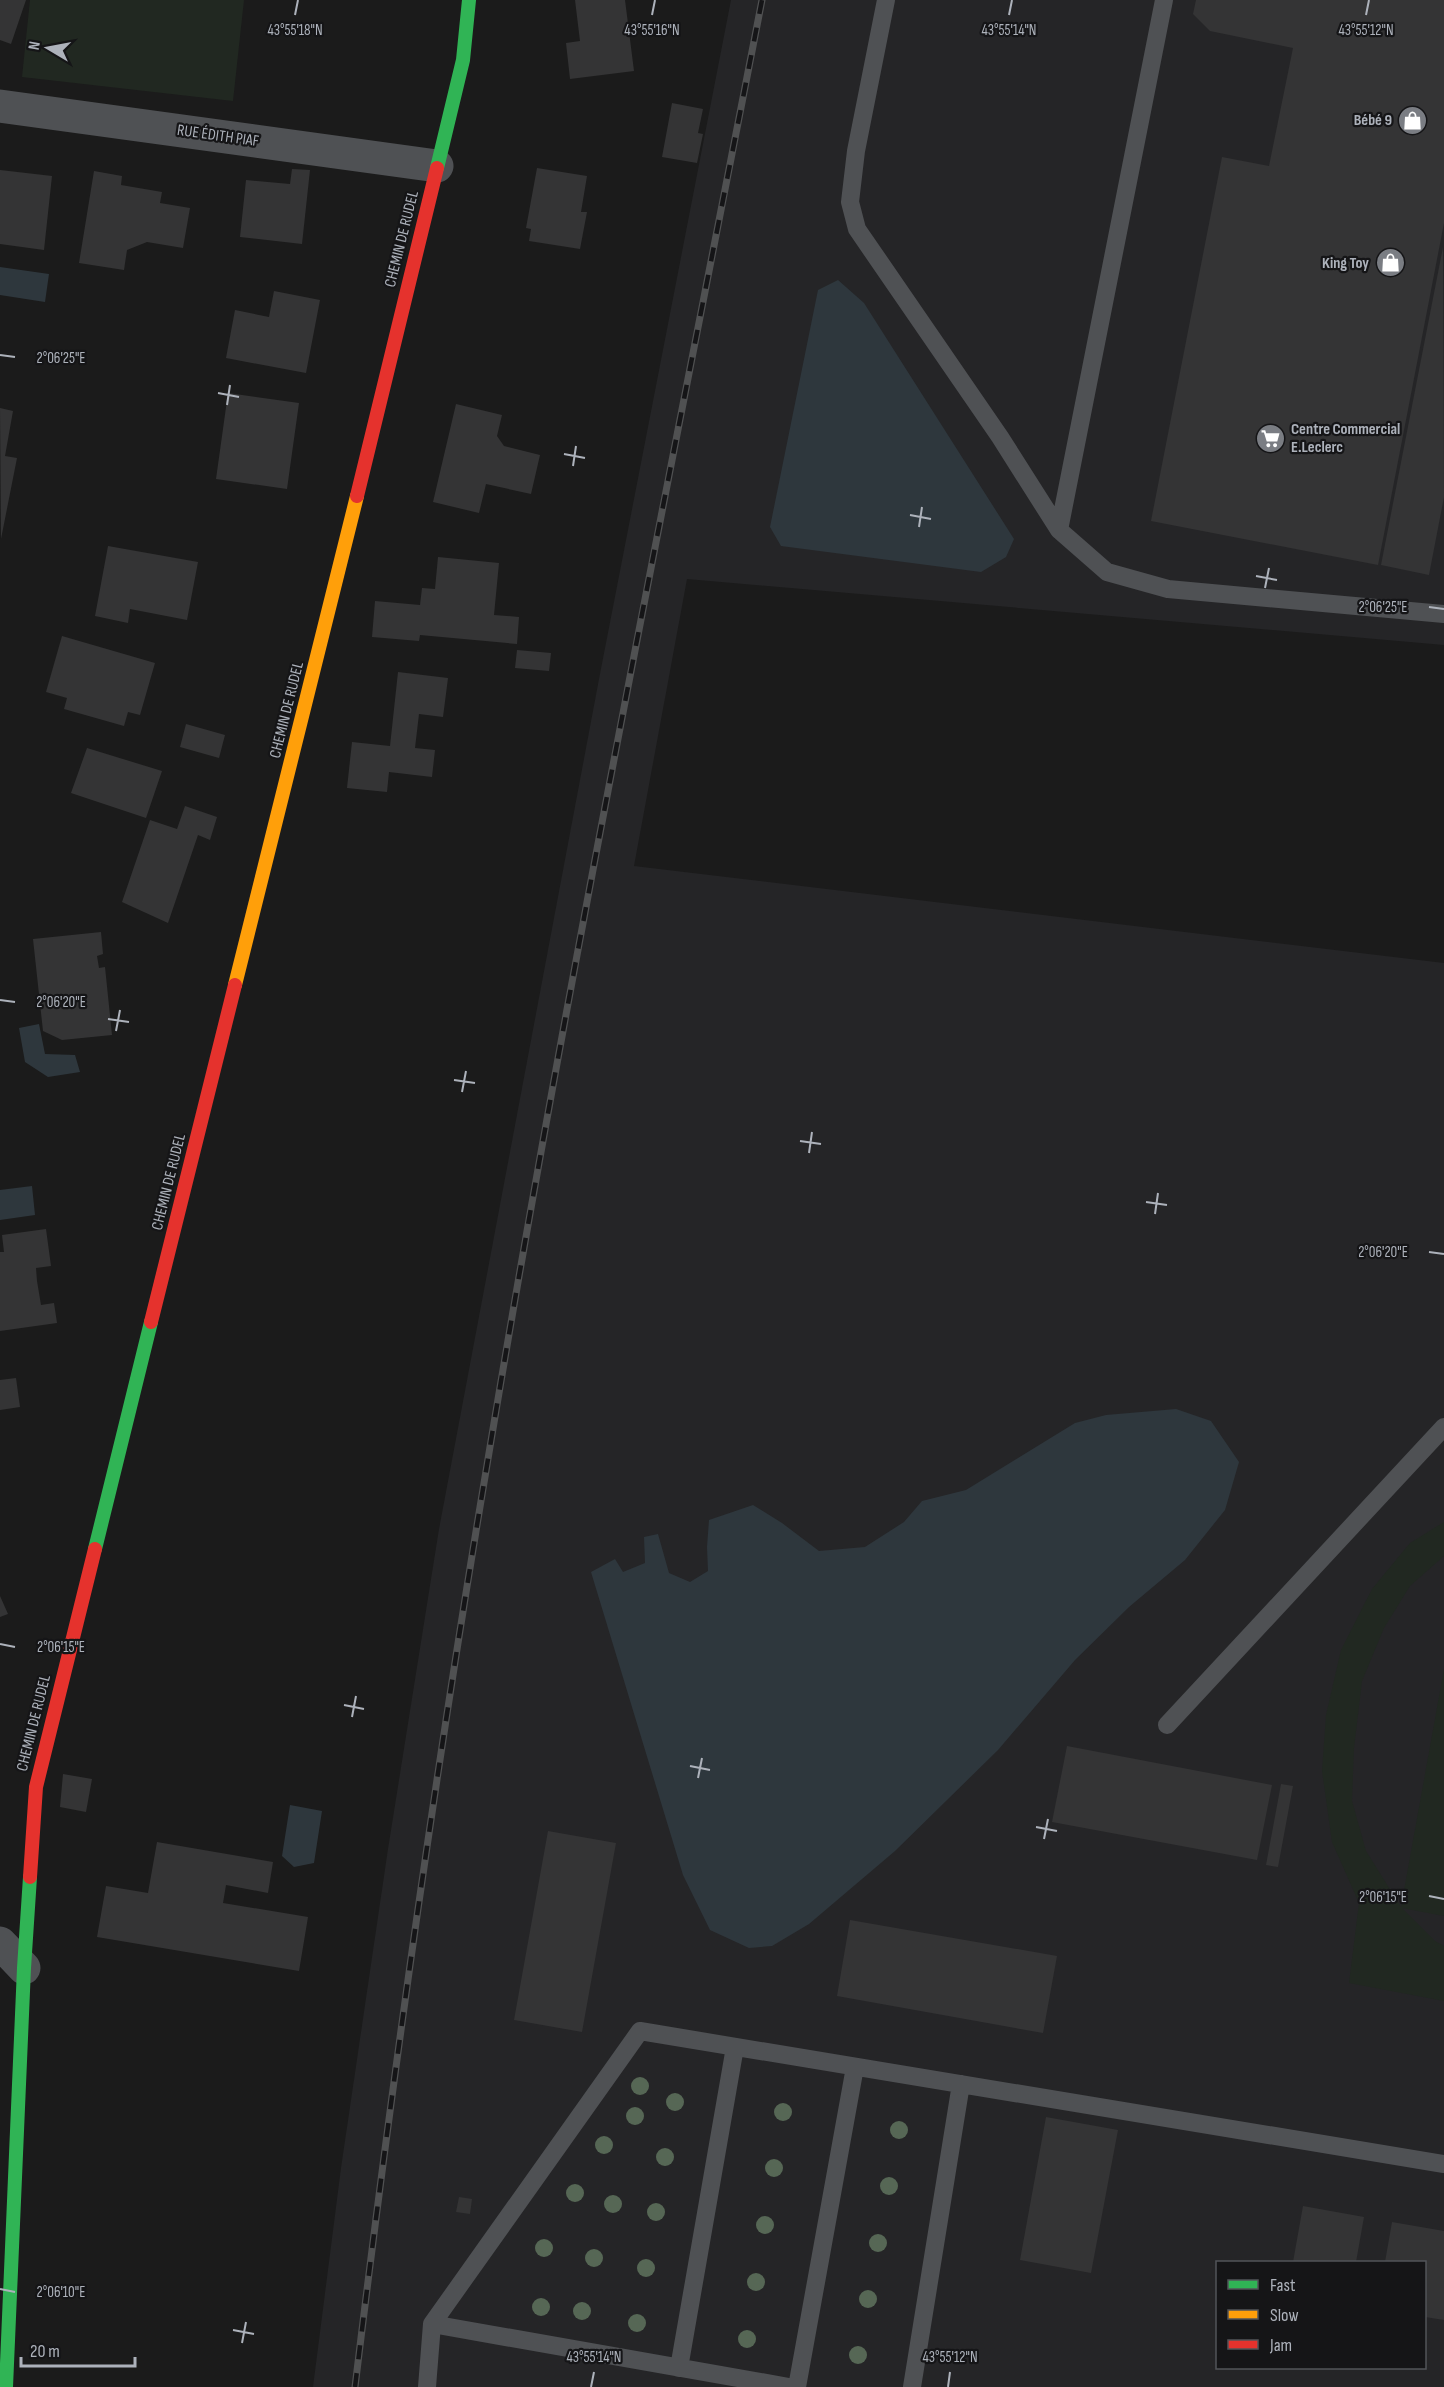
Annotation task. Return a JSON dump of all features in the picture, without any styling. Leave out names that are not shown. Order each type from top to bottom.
[{"type":"street","name":"CHEMIN DE RUDEL","points":[[6,2387],[24,1968],[36,1786],[463,60],[469,0]]},
{"type":"street","name":"RUE ÉDITH PIAF","points":[[0,106],[437,166]]},
{"type":"street","points":[[0,1943],[24,1968]]},
{"type":"lane","points":[[886,0],[856,151],[850,202],[857,229],[1000,437],[1059,530],[1107,572],[1168,589],[1444,614]]},
{"type":"lane","points":[[1059,530],[1164,0]]},
{"type":"lane","points":[[1167,1725],[1444,1427]]},
{"type":"lane","points":[[427,2387],[432,2324],[640,2031],[1444,2164]]},
{"type":"lane","points":[[680,2368],[735,2047]]},
{"type":"lane","points":[[797,2387],[855,2067]]},
{"type":"lane","points":[[912,2387],[961,2084]]},
{"type":"lane","points":[[432,2324],[789,2387]]},
{"type":"shaded area","points":[[30,0],[244,0],[233,101],[22,77]]},
{"type":"shaded area","points":[[731,0],[1444,0],[1444,645],[687,579],[634,866],[1444,963],[1444,2387],[313,2387],[341,2168],[388,1849],[439,1529],[599,679]]},
{"type":"shaded area","points":[[0,267],[49,274],[45,302],[0,295]]},
{"type":"shaded area","points":[[838,280],[864,303],[1014,539],[1006,557],[981,572],[781,546],[770,527],[818,290]]},
{"type":"shaded area","points":[[39,1024],[45,1054],[75,1055],[80,1072],[48,1077],[25,1062],[19,1028]]},
{"type":"shaded area","points":[[32,1186],[35,1215],[0,1220],[0,1190]]},
{"type":"shaded area","points":[[1176,1409],[1211,1421],[1239,1462],[1225,1510],[1185,1560],[1129,1607],[1075,1660],[998,1750],[895,1851],[809,1924],[772,1946],[749,1948],[710,1930],[683,1875],[591,1572],[615,1559],[623,1572],[645,1563],[644,1537],[658,1534],[669,1573],[690,1582],[708,1571],[709,1520],[753,1505],[782,1523],[819,1551],[865,1547],[904,1522],[922,1501],[966,1490],[1075,1423],[1106,1415]]},
{"type":"shaded area","points":[[1444,1522],[1444,1556],[1410,1586],[1384,1628],[1362,1681],[1354,1748],[1352,1801],[1366,1851],[1401,1907],[1444,1669],[1444,1916],[1402,1908],[1435,1941],[1444,1946],[1444,2001],[1349,1983],[1359,1903],[1332,1842],[1322,1771],[1326,1715],[1341,1650],[1372,1589],[1410,1543]]},
{"type":"shaded area","points":[[290,1805],[322,1811],[314,1863],[294,1867],[282,1856]]},
{"type":"building","points":[[0,0],[26,0],[11,44],[0,40]]},
{"type":"building","points":[[575,0],[625,0],[634,71],[570,79],[566,43],[580,41]]},
{"type":"building","points":[[1196,0],[1444,0],[1444,223],[1378,565],[1151,521],[1222,157],[1269,166],[1293,48],[1210,31],[1193,14]]},
{"type":"building","points":[[672,103],[703,109],[698,133],[703,134],[697,163],[662,157]]},
{"type":"building","points":[[537,168],[587,176],[581,212],[587,212],[580,249],[529,241],[531,229],[526,228]]},
{"type":"building","points":[[292,169],[310,170],[302,244],[240,237],[246,180],[290,184]]},
{"type":"building","points":[[0,170],[52,176],[44,250],[0,244]]},
{"type":"building","points":[[94,171],[122,176],[121,185],[162,192],[160,203],[190,208],[183,248],[147,242],[127,250],[124,270],[79,263]]},
{"type":"building","points":[[1443,247],[1444,497],[1429,575],[1381,565]]},
{"type":"building","points":[[274,291],[320,300],[306,373],[226,358],[235,310],[269,317]]},
{"type":"building","points":[[228,393],[299,403],[287,489],[216,479]]},
{"type":"building","points":[[456,404],[502,415],[497,436],[504,446],[540,455],[531,494],[486,484],[479,513],[433,502]]},
{"type":"building","points":[[0,408],[13,411],[5,456],[17,458],[1,539]]},
{"type":"building","points":[[108,546],[198,562],[187,620],[130,609],[128,623],[95,616]]},
{"type":"building","points":[[438,557],[499,563],[494,615],[519,617],[517,644],[420,635],[419,641],[372,637],[375,601],[420,605],[422,588],[435,589]]},
{"type":"building","points":[[62,636],[155,663],[140,715],[128,712],[124,726],[64,709],[67,698],[46,692]]},
{"type":"building","points":[[517,650],[551,653],[549,671],[515,668]]},
{"type":"building","points":[[398,672],[448,678],[443,717],[419,714],[415,748],[435,750],[432,777],[389,772],[387,792],[347,788],[352,742],[390,746]]},
{"type":"building","points":[[186,724],[225,735],[219,758],[180,747]]},
{"type":"building","points":[[87,748],[162,771],[146,818],[71,793]]},
{"type":"building","points":[[185,806],[217,817],[210,840],[198,835],[168,923],[122,902],[150,820],[177,829]]},
{"type":"building","points":[[101,932],[103,954],[97,956],[99,968],[105,967],[112,1035],[62,1040],[43,1031],[33,939]]},
{"type":"building","points":[[46,1229],[51,1266],[36,1268],[37,1281],[41,1305],[54,1303],[57,1323],[0,1331],[0,1252],[4,1252],[2,1235]]},
{"type":"building","points":[[16,1378],[20,1407],[0,1410],[0,1380]]},
{"type":"building","points":[[0,1596],[8,1614],[0,1617]]},
{"type":"building","points":[[1067,1746],[1272,1785],[1257,1860],[1052,1822]]},
{"type":"building","points":[[63,1774],[92,1779],[86,1812],[60,1807]]},
{"type":"building","points":[[1281,1784],[1293,1786],[1278,1867],[1266,1865]]},
{"type":"building","points":[[548,1831],[616,1843],[582,2032],[514,2020]]},
{"type":"building","points":[[157,1842],[273,1862],[268,1893],[226,1885],[223,1903],[308,1917],[299,1971],[97,1937],[106,1886],[148,1893]]},
{"type":"building","points":[[850,1920],[1057,1956],[1043,2033],[837,1996]]},
{"type":"building","points":[[1046,2117],[1118,2130],[1091,2273],[1020,2260]]},
{"type":"building","points":[[459,2197],[472,2199],[470,2214],[456,2212]]},
{"type":"building","points":[[1303,2206],[1364,2217],[1356,2261],[1293,2261]]},
{"type":"building","points":[[1392,2222],[1444,2231],[1444,2320],[1426,2317],[1426,2261],[1385,2261]]},
{"type":"railway","points":[[355,2387],[399,2043],[432,1814],[467,1585],[517,1287],[619,735],[762,0]]},
{"type":"traffic: fast","points":[[437,168],[463,60],[469,0]]},
{"type":"traffic: fast","points":[[95,1549],[151,1322]]},
{"type":"traffic: fast","points":[[6,2387],[30,1877]]},
{"type":"traffic: slow","points":[[235,985],[357,496]]},
{"type":"traffic: jam","points":[[357,496],[437,168]]},
{"type":"traffic: jam","points":[[151,1322],[235,985]]},
{"type":"traffic: jam","points":[[30,1877],[36,1787],[95,1549]]},
{"type":"place","name":"Bébé 9","points":[[1413,120]]},
{"type":"place","name":"King Toy","points":[[1390,263]]},
{"type":"place","name":"Centre Commercial E.Leclerc","points":[[1270,438]]}]
